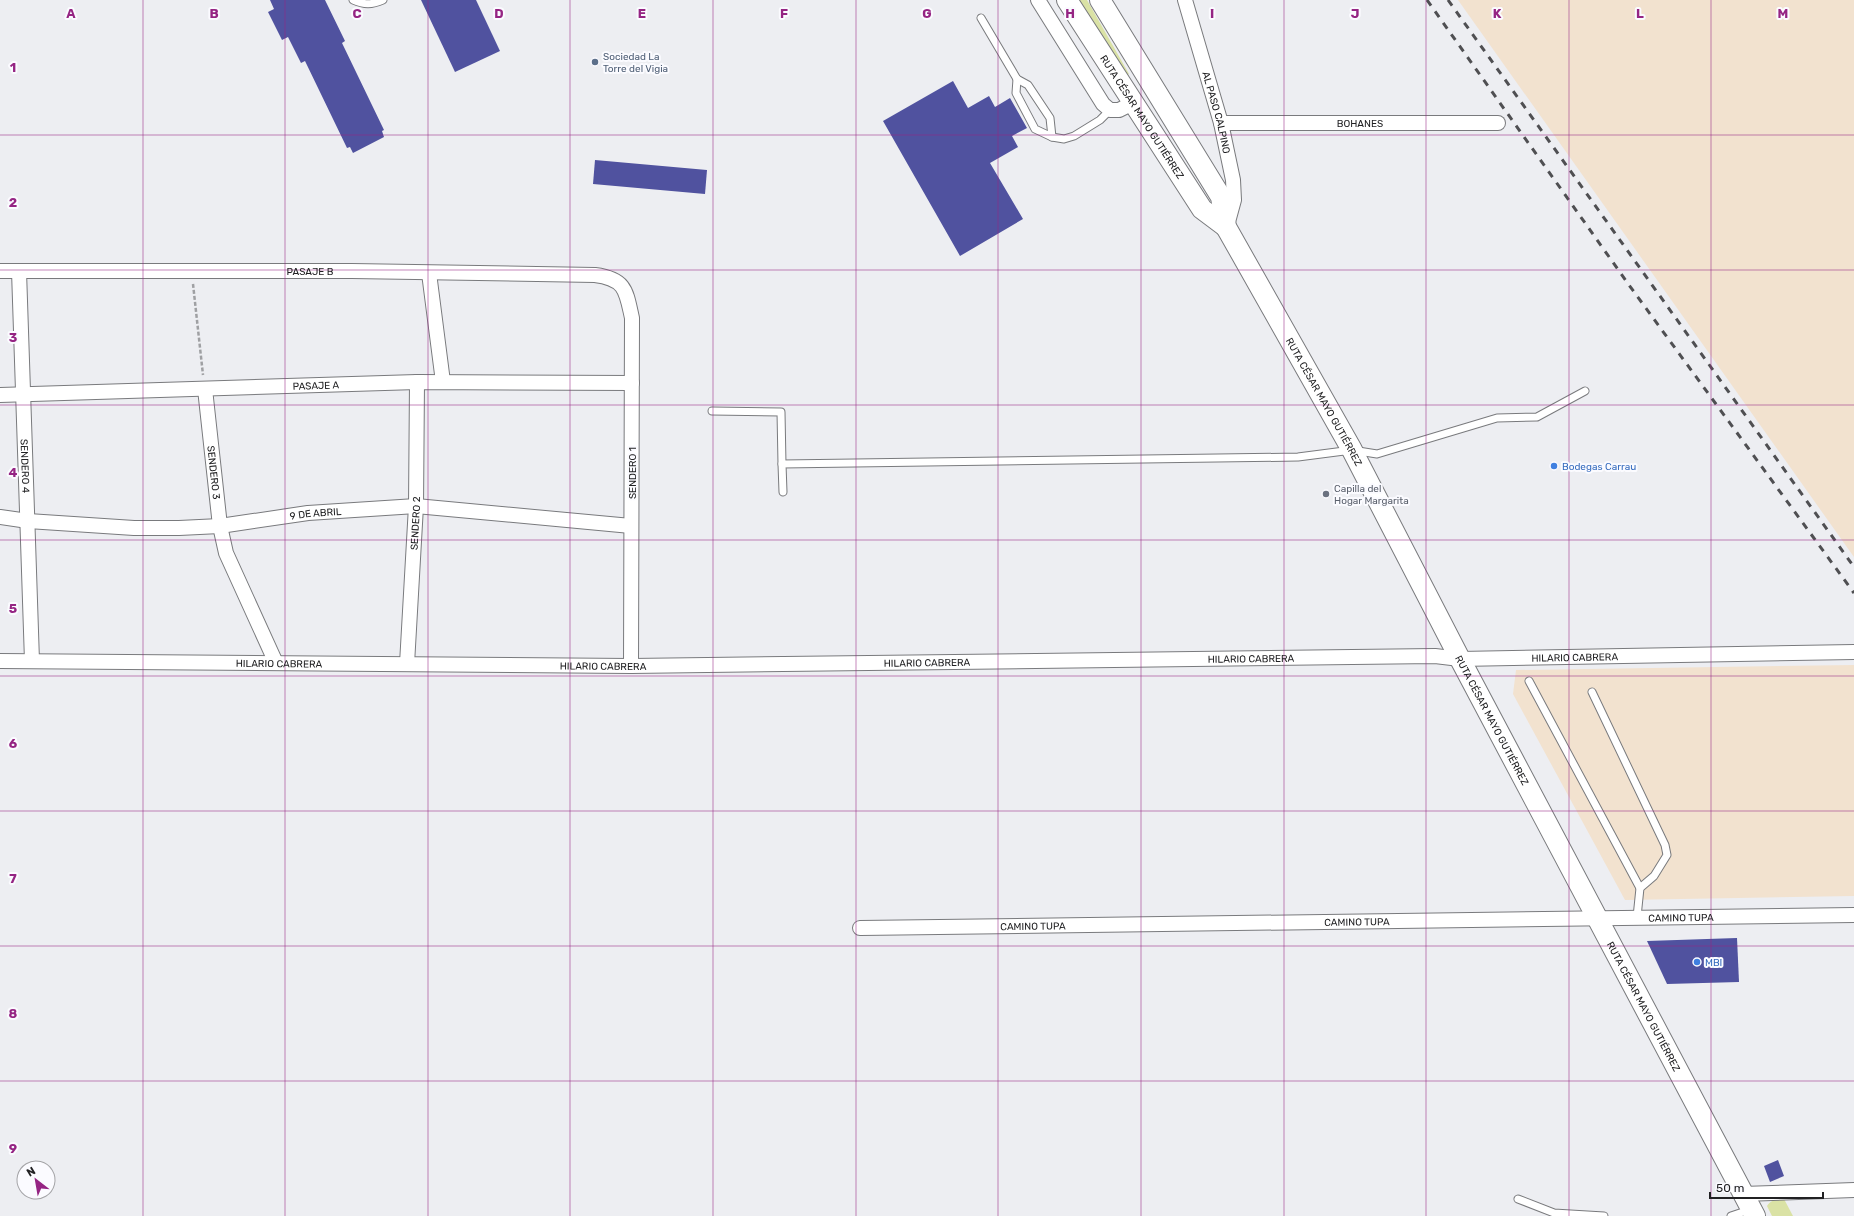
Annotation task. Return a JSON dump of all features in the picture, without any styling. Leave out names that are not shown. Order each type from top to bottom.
[{"type":"main road","name":"RUTA CÉSAR MAYO GUTIÉRREZ","points":[[1067,0],[1202,209],[1226,227]]},
{"type":"main road","name":"RUTA CÉSAR MAYO GUTIÉRREZ","points":[[1100,0],[1221,197],[1226,227],[1352,450],[1460,659],[1750,1206]]},
{"type":"street","points":[[1038,0],[1103,104],[1110,110],[1119,110],[1133,103]]},
{"type":"street","name":"AL PASO CALPINO","points":[[1185,0],[1221,123],[1233,180],[1234,200],[1226,227]]},
{"type":"street","name":"BOHANES","points":[[1221,123],[1498,123]]},
{"type":"street","name":"PASAJE B","points":[[0,271],[352,271],[595,276],[608,277],[619,282]]},
{"type":"street","name":"SENDERO 4","points":[[19,271],[32,661]]},
{"type":"street","points":[[429,273],[443,382]]},
{"type":"street","name":"SENDERO 1","points":[[619,282],[627,298],[632,318],[631,666]]},
{"type":"street","name":"PASAJE A","points":[[0,395],[417,382],[632,383]]},
{"type":"street","name":"SENDERO 2","points":[[407,664],[416,506],[417,382]]},
{"type":"street","name":"SENDERO 3","points":[[204,389],[220,526],[226,553],[276,663]]},
{"type":"street","name":"9 DE ABRIL","points":[[0,516],[28,521],[134,528],[220,526],[308,513],[416,506],[632,526]]},
{"type":"street","name":"HILARIO CABRERA","points":[[0,661],[631,666],[1435,656],[1460,659],[1854,652]]},
{"type":"street","name":"CAMINO TUPA","points":[[860,928],[1854,915]]},
{"type":"street","points":[[1750,1206],[1854,1190]]},
{"type":"lane","points":[[352,0],[364,4],[375,4],[383,0]]},
{"type":"lane","points":[[981,18],[1017,79],[1028,85],[1050,118],[1052,137]]},
{"type":"lane","points":[[1017,79],[1016,93],[1036,129],[1052,137],[1064,139],[1074,136],[1100,120],[1110,110]]},
{"type":"lane","points":[[782,464],[1298,457],[1352,450],[1377,454],[1497,418],[1537,416],[1585,390]]},
{"type":"lane","points":[[712,411],[781,412],[783,492]]},
{"type":"lane","points":[[1529,681],[1640,888],[1637,918]]},
{"type":"lane","points":[[1592,692],[1665,845],[1667,855],[1654,876],[1640,888]]},
{"type":"lane","points":[[1518,1199],[1554,1213],[1604,1216]]},
{"type":"lane","points":[[1731,1216],[1750,1206]]},
{"type":"path","points":[[192,271],[204,389]]},
{"type":"shaded area","points":[[1458,0],[1854,0],[1854,557]]},
{"type":"shaded area","points":[[1854,665],[1854,896],[1625,900],[1513,694],[1516,670]]},
{"type":"green space","points":[[1074,0],[1087,0],[1129,74],[1125,77]]},
{"type":"green space","points":[[1784,1199],[1793,1216],[1772,1216],[1767,1206],[1774,1200]]},
{"type":"building","points":[[270,0],[325,0],[345,41],[342,43],[384,130],[382,131],[384,137],[353,153],[350,147],[347,148],[305,61],[301,63],[288,37],[282,40],[268,12],[274,9]]},
{"type":"building","points":[[421,0],[476,0],[500,51],[455,72]]},
{"type":"building","points":[[953,81],[968,108],[989,96],[995,107],[1010,98],[1027,128],[1012,136],[1018,147],[990,163],[1023,219],[960,256],[883,121]]},
{"type":"building","points":[[595,160],[707,170],[705,194],[593,184]]},
{"type":"building","name":"MBI","points":[[1737,938],[1739,982],[1667,984],[1647,941]]},
{"type":"building","points":[[1778,1160],[1784,1176],[1770,1182],[1764,1166]]},
{"type":"railway","points":[[1427,0],[1629,285],[1854,593]]},
{"type":"railway","points":[[1448,0],[1854,567]]},
{"type":"place","name":"Sociedad La Torre del Vigia","points":[[595,62]]},
{"type":"place","name":"Bodegas Carrau","points":[[1554,466]]},
{"type":"place","name":"Capilla del Hogar Margarita","points":[[1326,494]]},
{"type":"place","name":"MBI","points":[[1697,962]]}]
